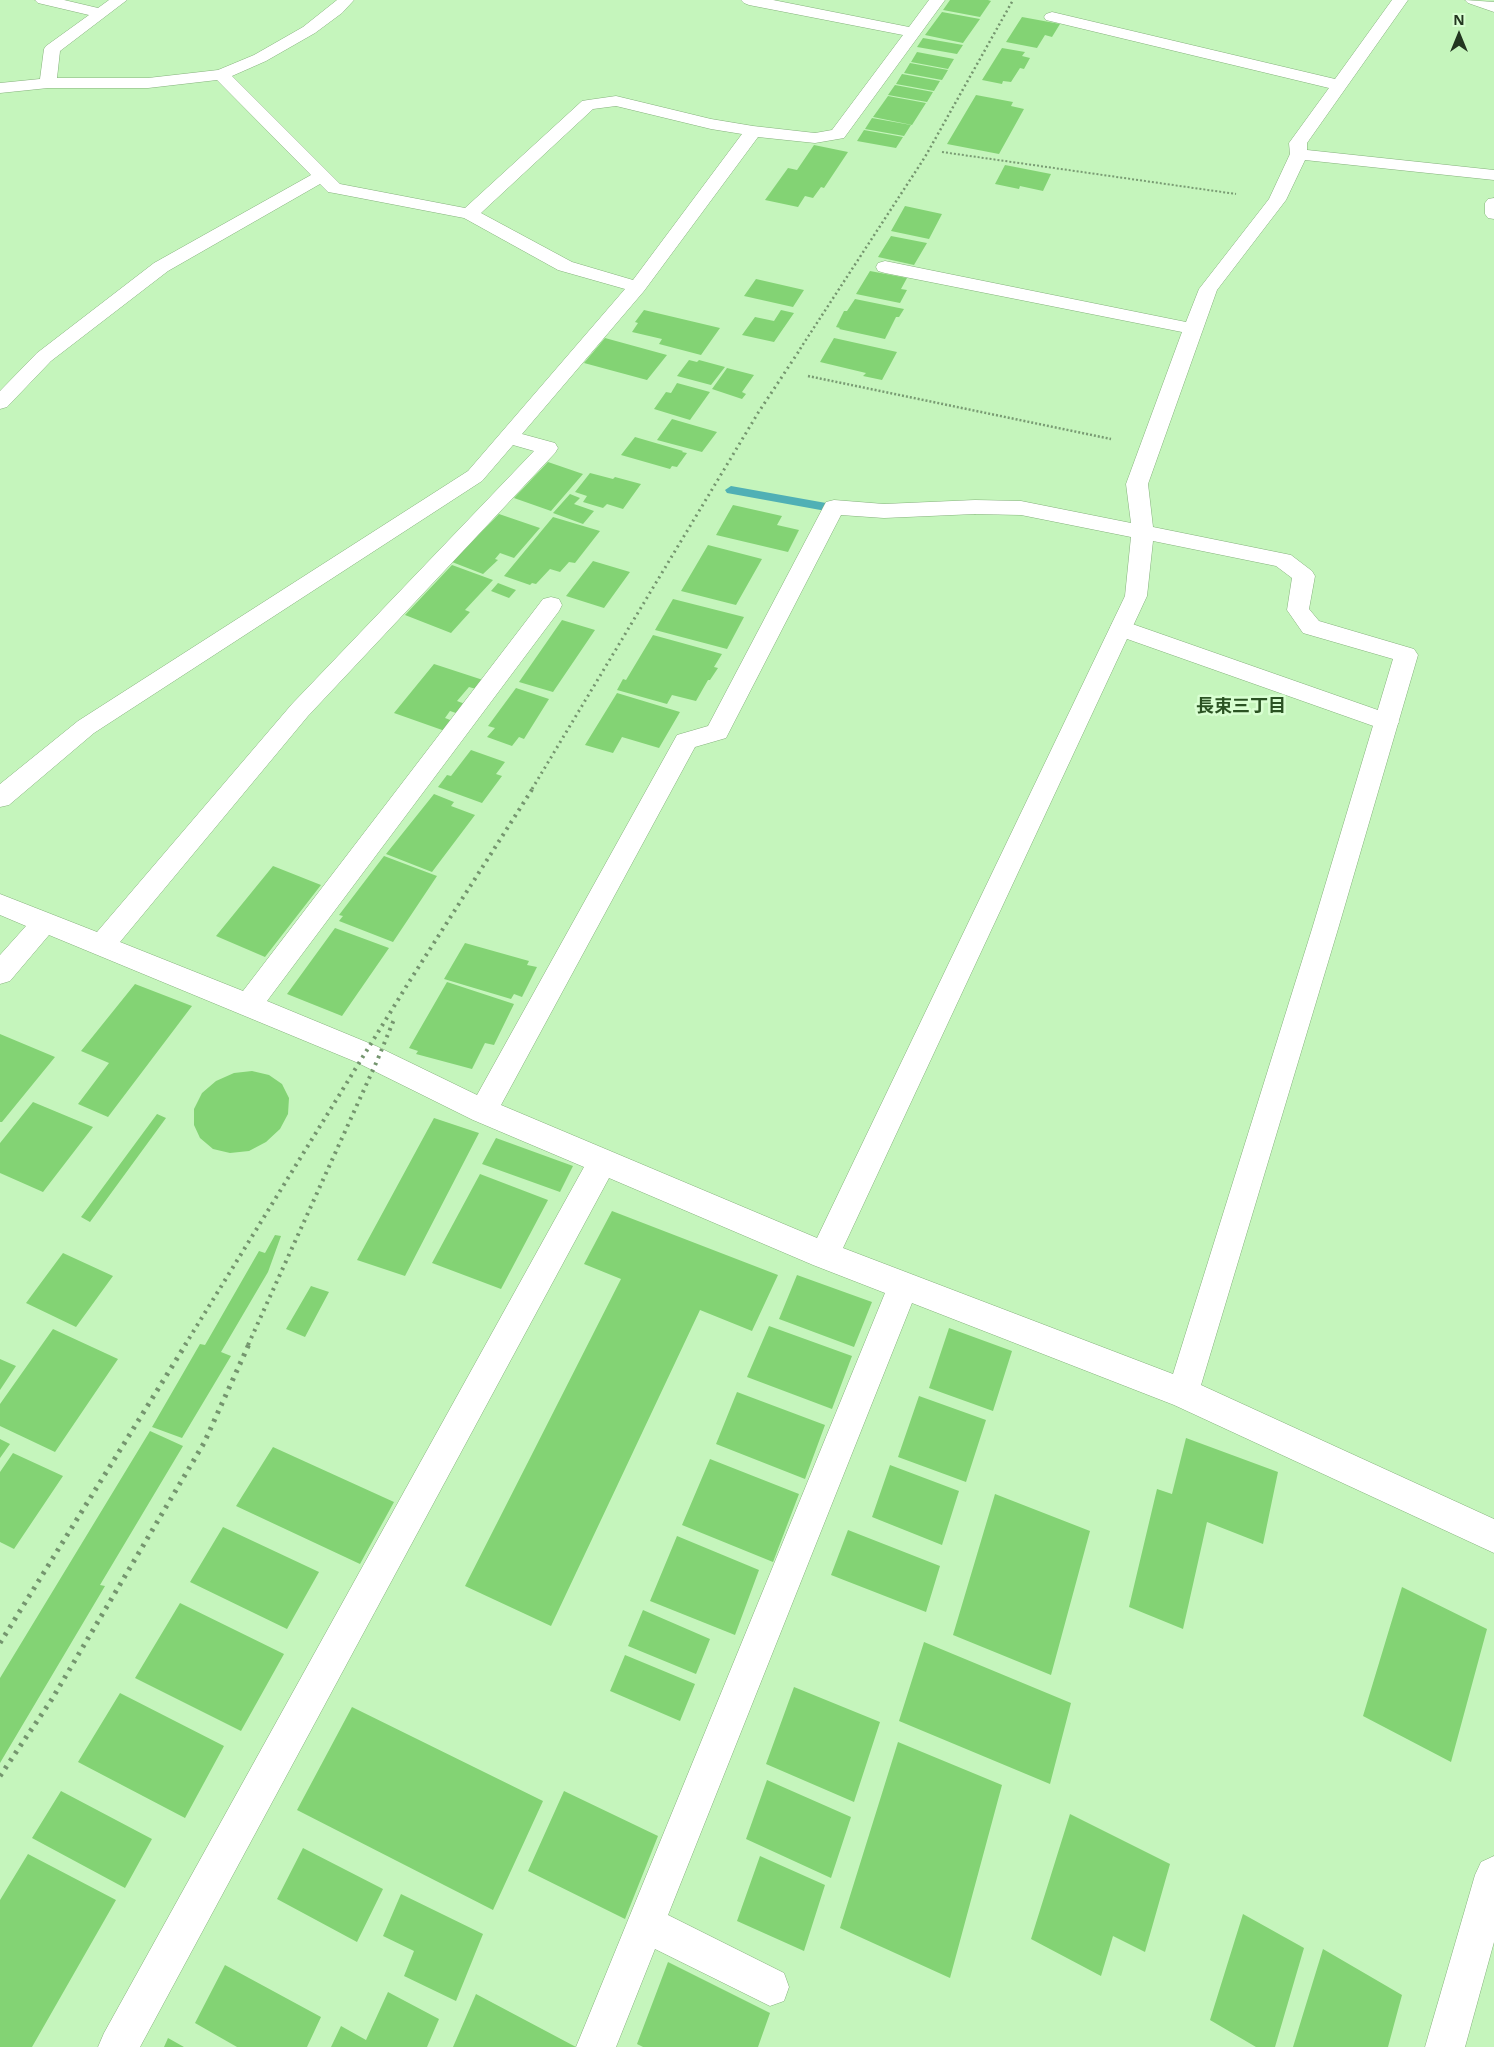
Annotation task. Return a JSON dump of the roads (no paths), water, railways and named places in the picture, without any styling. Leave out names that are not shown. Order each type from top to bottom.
[{"type":"street","points":[[43,0],[101,13]]},
{"type":"street","points":[[48,83],[52,49],[119,0]]},
{"type":"street","points":[[0,88],[48,83],[148,82],[222,76],[260,58],[309,30],[346,0]]},
{"type":"street","points":[[749,0],[912,32]]},
{"type":"street","points":[[469,214],[588,105],[616,101],[711,124],[754,131],[815,138],[838,134],[937,0]]},
{"type":"street","points":[[824,1255],[1136,596],[1142,531],[1138,484],[1208,289],[1277,200],[1299,154],[1298,143],[1400,0]]},
{"type":"street","points":[[1473,0],[1494,7]]},
{"type":"street","points":[[1052,17],[1339,85]]},
{"type":"street","points":[[222,76],[334,188],[469,214],[565,266],[637,287]]},
{"type":"street","points":[[0,798],[86,727],[475,476],[637,287],[754,131]]},
{"type":"street","points":[[1299,154],[1494,175]]},
{"type":"street","points":[[0,403],[44,357],[161,267],[321,176]]},
{"type":"street","points":[[1494,204],[1494,214]]},
{"type":"street","points":[[885,267],[1194,329]]},
{"type":"street","points":[[102,945],[300,710],[548,448],[509,437]]},
{"type":"street","points":[[483,1111],[686,741],[717,732],[834,508],[884,511],[975,507],[1021,508],[1283,560],[1304,576],[1298,610],[1311,627],[1406,655],[1183,1393]]},
{"type":"street","points":[[248,1005],[551,605]]},
{"type":"street","points":[[1121,628],[1387,722]]},
{"type":"street","points":[[0,904],[366,1054],[483,1111],[602,1163],[824,1255],[1183,1393],[1494,1536]]},
{"type":"street","points":[[0,973],[45,922]]},
{"type":"street","points":[[118,2047],[602,1163]]},
{"type":"street","points":[[596,2047],[903,1286]]},
{"type":"street","points":[[1445,2047],[1494,1875]]},
{"type":"street","points":[[645,1924],[770,1986]]},
{"type":"waterway","points":[[731,490],[826,507]]},
{"type":"railway","points":[[800,349],[925,157],[1013,0]]},
{"type":"railway","points":[[532,789],[758,413],[801,348]]},
{"type":"railway","points":[[185,1345],[409,982],[533,788]]},
{"type":"railway","points":[[248,1345],[377,1061],[395,1017]]},
{"type":"railway","points":[[0,1643],[186,1344]]},
{"type":"railway","points":[[0,1776],[52,1699],[204,1443],[249,1344]]},
{"type":"district","name":"長束三丁目","points":[[1241,707]]}]
